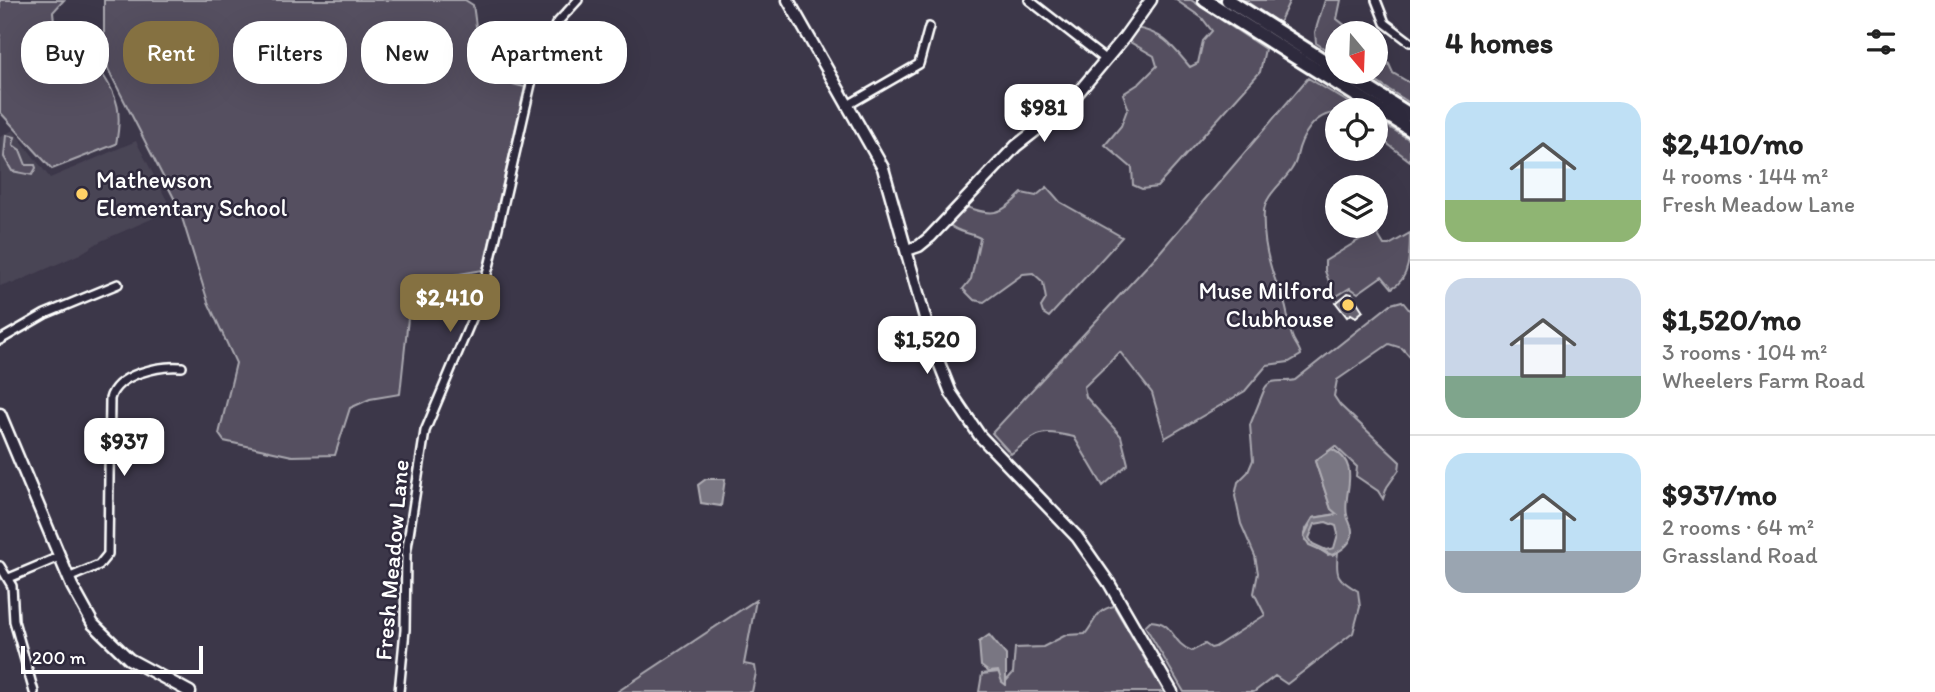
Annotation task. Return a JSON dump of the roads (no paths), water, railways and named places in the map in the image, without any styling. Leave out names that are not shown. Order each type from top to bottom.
[{"type":"highway","points":[[1205,0],[1410,129]]},
{"type":"highway","points":[[1228,0],[1325,61]]},
{"type":"highway","points":[[1361,84],[1410,115]]},
{"type":"main road","points":[[788,0],[883,168],[934,350],[956,402],[988,445],[1077,537],[1109,583],[1172,692]]},
{"type":"main road","points":[[907,250],[919,246],[941,227],[1016,146],[1067,106],[1151,0]]},
{"type":"main road","points":[[0,414],[68,578],[93,624],[118,651],[142,668],[190,692]]},
{"type":"street","name":"Fresh Meadow Lane","points":[[399,692],[405,630],[407,554],[425,431],[477,307],[490,263],[534,71],[556,24],[578,0]]},
{"type":"street","points":[[1029,0],[1106,60]]},
{"type":"street","points":[[1376,0],[1385,23],[1410,42]]},
{"type":"street","points":[[848,105],[919,64],[929,27]]},
{"type":"street","points":[[0,340],[45,314],[118,284]]},
{"type":"street","points":[[68,578],[101,564],[108,554],[110,399],[114,389],[125,380],[167,366],[183,367]]},
{"type":"street","points":[[9,578],[59,556]]},
{"type":"street","points":[[0,566],[9,578],[14,621],[34,692]]},
{"type":"place","name":"Mathewson Elementary School","points":[[82,194]]},
{"type":"place","name":"Muse Milford Clubhouse","points":[[1348,305]]}]
